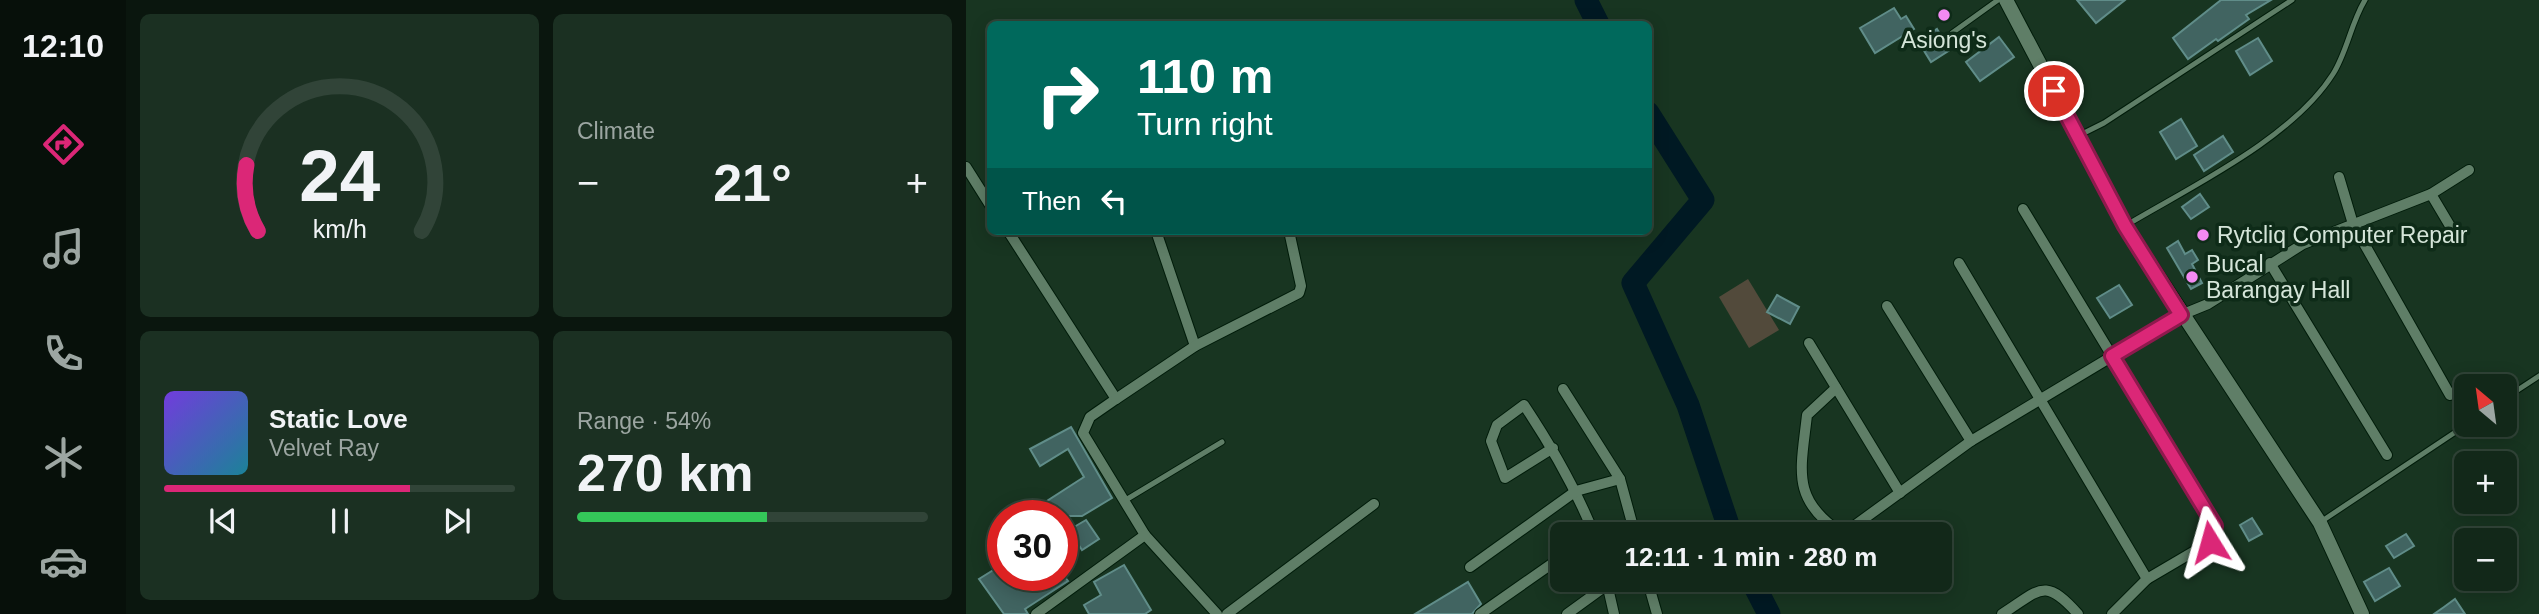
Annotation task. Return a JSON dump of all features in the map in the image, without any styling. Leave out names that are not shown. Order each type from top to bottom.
[{"type":"street","points":[[2006,0],[2125,226],[2320,523],[2362,614]]},
{"type":"street","points":[[966,167],[987,200]]},
{"type":"street","points":[[1836,388],[1807,415],[1800,482],[1821,519],[1843,534],[1971,441],[2042,401],[2181,315],[2208,304],[2270,263],[2303,244],[2431,194],[2469,170]]},
{"type":"street","points":[[2340,177],[2353,224],[2450,395]]},
{"type":"street","points":[[2431,194],[2453,231]]},
{"type":"street","points":[[2023,208],[2215,526],[2210,542],[2147,579],[2112,614]]},
{"type":"street","points":[[1011,235],[1116,399]]},
{"type":"street","points":[[1157,235],[1195,346]]},
{"type":"street","points":[[1217,614],[1145,535],[1083,433],[1090,417],[1195,346],[1299,293],[1301,286],[1290,235]]},
{"type":"street","points":[[1959,263],[2147,579]]},
{"type":"street","points":[[2270,263],[2387,455]]},
{"type":"street","points":[[1887,306],[1971,441]]},
{"type":"street","points":[[1809,343],[1900,492]]},
{"type":"street","points":[[1563,389],[1620,479],[1632,522]]},
{"type":"street","points":[[1553,449],[1505,478],[1491,441],[1497,425],[1524,405],[1553,449],[1589,522]]},
{"type":"street","points":[[1470,567],[1576,491],[1620,479]]},
{"type":"street","points":[[1227,614],[1374,504]]},
{"type":"street","points":[[1036,614],[1145,535]]},
{"type":"street","points":[[1480,614],[1550,565]]},
{"type":"street","points":[[2002,614],[2038,591],[2048,589],[2060,593],[2078,614]]},
{"type":"street","points":[[1567,614],[1594,592]]},
{"type":"street","points":[[1609,592],[1614,614]]},
{"type":"street","points":[[1651,592],[1657,614]]},
{"type":"lane","points":[[1952,33],[1998,0]]},
{"type":"lane","points":[[2078,136],[2104,123],[2292,0]]},
{"type":"lane","points":[[2125,226],[2290,123],[2333,74],[2365,0]]},
{"type":"lane","points":[[2517,390],[2539,376]]},
{"type":"lane","points":[[2320,523],[2454,433]]},
{"type":"lane","points":[[1124,501],[1222,442]]},
{"type":"shaded area","points":[[1748,279],[1779,330],[1749,348],[1719,297]]},
{"type":"building","points":[[2077,0],[2125,0],[2096,23]]},
{"type":"building","points":[[2221,0],[2271,0],[2246,15],[2249,19],[2188,59],[2173,38]]},
{"type":"building","points":[[1894,8],[1901,19],[1906,16],[1914,29],[1875,53],[1860,28]]},
{"type":"building","points":[[1937,29],[1950,50],[1931,62],[1918,41]]},
{"type":"building","points":[[1999,37],[2014,57],[1980,81],[1966,62]]},
{"type":"building","points":[[2258,38],[2272,61],[2250,75],[2236,51]]},
{"type":"building","points":[[2181,119],[2197,146],[2176,159],[2160,132]]},
{"type":"building","points":[[2223,136],[2233,152],[2204,171],[2194,155]]},
{"type":"building","points":[[2200,194],[2209,207],[2191,219],[2182,207]]},
{"type":"building","points":[[2178,241],[2185,254],[2192,250],[2198,260],[2192,264],[2202,283],[2191,289],[2167,248]]},
{"type":"building","points":[[2119,285],[2132,305],[2110,318],[2097,298]]},
{"type":"building","points":[[1777,295],[1799,307],[1790,324],[1767,312]]},
{"type":"building","points":[[1071,427],[1112,498],[1082,516],[1078,516],[1078,500],[1048,500],[1084,477],[1068,449],[1040,466],[1030,449]]},
{"type":"building","points":[[2252,518],[2262,534],[2249,541],[2240,525]]},
{"type":"building","points":[[1086,520],[1099,539],[1082,550],[1078,544],[1078,525]]},
{"type":"building","points":[[2406,534],[2414,546],[2394,558],[2386,546]]},
{"type":"building","points":[[1124,565],[1151,610],[1145,614],[1089,614],[1084,605],[1101,595],[1094,582]]},
{"type":"building","points":[[2389,568],[2400,586],[2375,601],[2364,582]]},
{"type":"building","points":[[987,574],[987,590],[979,579]]},
{"type":"building","points":[[1468,582],[1481,604],[1472,614],[1415,614]]},
{"type":"building","points":[[988,591],[1053,591],[1025,609],[1028,614],[1004,614]]},
{"type":"building","points":[[2455,599],[2465,614],[2434,614],[2444,607]]},
{"type":"waterway","points":[[1586,0],[1596,21]]},
{"type":"waterway","points":[[1652,119],[1703,200],[1633,283],[1688,405],[1727,522]]},
{"type":"waterway","points":[[1758,592],[1769,614]]},
{"type":"place","name":"Asiong's","points":[[1944,15]]},
{"type":"place","name":"Rytcliq Computer Repair","points":[[2203,235]]},
{"type":"place","name":"Bucal Barangay Hall","points":[[2192,277]]},
{"type":"route","points":[[2054,91],[2125,226],[2181,315],[2112,356],[2215,526],[2210,542]]}]
